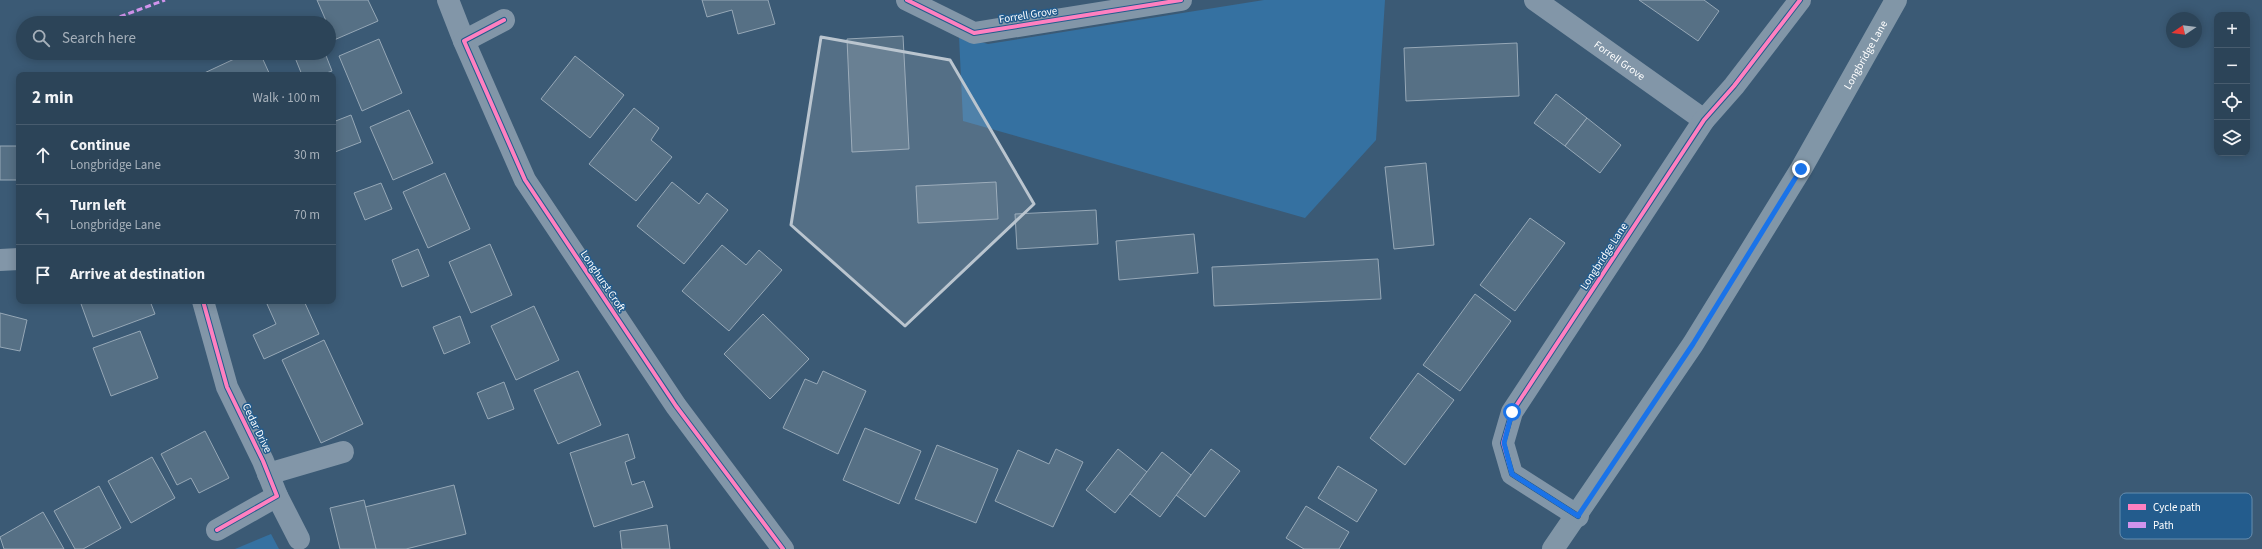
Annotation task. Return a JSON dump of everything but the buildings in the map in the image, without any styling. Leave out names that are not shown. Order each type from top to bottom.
[{"type":"main road","name":"Longbridge Lane","points":[[1553,549],[1578,516],[1693,344],[1801,169],[1896,0]]},
{"type":"street","name":"Longhurst Croft","points":[[448,0],[464,41],[525,180],[676,406],[782,549]]},
{"type":"street","name":"Forrell Grove","points":[[907,0],[974,33],[1181,0]]},
{"type":"street","name":"Forrell Grove","points":[[1535,0],[1704,120]]},
{"type":"street","name":"Longbridge Lane","points":[[1578,516],[1512,474],[1504,443],[1512,412],[1704,120],[1734,86],[1800,0]]},
{"type":"street","points":[[464,41],[504,20]]},
{"type":"street","points":[[0,260],[16,259]]},
{"type":"street","name":"Cedar Drive","points":[[204,304],[227,387],[277,496],[300,539]]},
{"type":"street","points":[[268,474],[343,452]]},
{"type":"street","points":[[217,530],[277,496]]},
{"type":"highlighted area","points":[[821,37],[950,60],[1034,204],[905,326],[791,225]]},
{"type":"shaded area","points":[[1264,0],[1385,0],[1376,140],[1305,218],[963,121],[959,36],[988,44]]},
{"type":"shaded area","points":[[271,534],[279,549],[235,549]]},
{"type":"marked path","points":[[122,16],[165,0]]},
{"type":"cycle path","points":[[907,0],[974,33],[1181,0]]},
{"type":"cycle path","points":[[1578,516],[1512,474],[1503,443],[1512,412],[1704,120],[1734,86],[1800,0]]},
{"type":"cycle path","points":[[504,20],[464,41],[525,180],[676,406],[783,549]]},
{"type":"cycle path","points":[[204,304],[227,387],[263,461],[277,496],[217,530]]},
{"type":"route","points":[[1512,412],[1504,443],[1512,474],[1578,516],[1693,344],[1801,169]]}]
